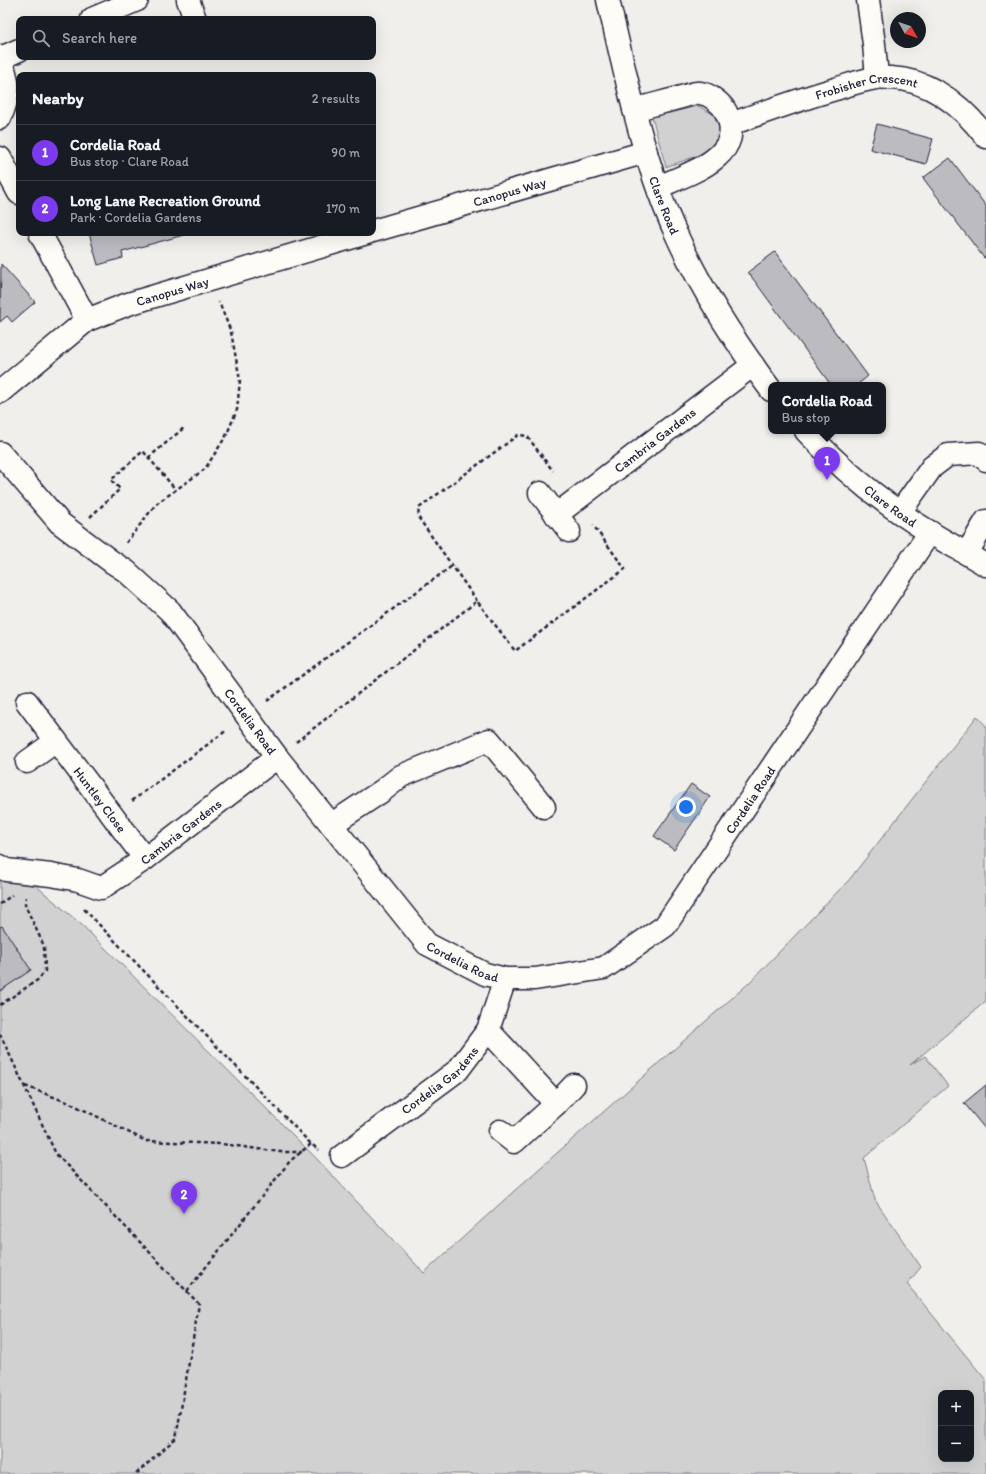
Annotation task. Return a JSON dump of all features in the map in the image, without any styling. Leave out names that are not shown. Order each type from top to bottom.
[{"type":"street","points":[[99,16],[137,0]]},
{"type":"street","points":[[188,0],[194,16]]},
{"type":"street","name":"Clare Road","points":[[608,0],[634,110],[646,152],[677,237],[694,272],[722,322],[768,386]]},
{"type":"street","points":[[868,0],[877,78]]},
{"type":"street","points":[[0,118],[6,102],[8,80],[0,57],[16,51]]},
{"type":"street","name":"Frobisher Crescent","points":[[731,124],[819,94],[877,78],[899,78],[920,84],[936,91],[961,109],[975,123],[986,138]]},
{"type":"street","points":[[634,110],[700,93],[711,97],[719,103],[726,111],[731,124],[730,138],[726,148],[716,158],[705,166],[658,187]]},
{"type":"street","name":"Canopus Way","points":[[376,230],[646,152]]},
{"type":"street","points":[[0,158],[16,187]]},
{"type":"street","points":[[42,236],[87,320]]},
{"type":"street","name":"Canopus Way","points":[[0,392],[87,320],[128,304],[356,236]]},
{"type":"street","name":"Cambria Gardens","points":[[540,493],[562,523],[575,501],[753,366]]},
{"type":"street","name":"Clare Road","points":[[809,434],[855,478],[900,512],[930,532],[986,565]]},
{"type":"street","points":[[900,512],[932,467],[948,455],[984,452]]},
{"type":"street","name":"Cordelia Road","points":[[0,453],[60,523],[126,571],[170,612],[277,757],[427,944],[485,974],[504,979],[535,978],[604,968],[665,926],[930,532]]},
{"type":"street","points":[[967,554],[986,521]]},
{"type":"street","name":"Huntley Close","points":[[27,702],[145,858]]},
{"type":"street","points":[[332,824],[382,791],[401,776],[489,740],[544,807]]},
{"type":"street","points":[[27,762],[56,741]]},
{"type":"street","name":"Cambria Gardens","points":[[0,866],[6,870],[51,875],[78,880],[101,888],[145,858],[277,757]]},
{"type":"street","name":"Cordelia Gardens","points":[[342,1156],[458,1070],[488,1030],[504,979]]},
{"type":"street","points":[[488,1030],[556,1104]]},
{"type":"street","points":[[500,1131],[514,1142],[556,1104],[574,1085]]},
{"type":"path","points":[[112,562],[156,504],[205,469],[226,436],[237,410],[240,380],[231,332],[211,279]]},
{"type":"path","points":[[148,458],[185,426]]},
{"type":"path","points":[[518,435],[527,436],[625,569],[515,651],[452,566],[418,517],[419,508],[518,435]]},
{"type":"path","points":[[73,532],[120,489],[111,480],[142,451],[176,490]]},
{"type":"path","points":[[112,816],[452,566]]},
{"type":"path","points":[[277,757],[477,601]]},
{"type":"path","points":[[0,1005],[39,979],[45,971],[44,946],[25,905],[27,891]]},
{"type":"path","points":[[79,904],[310,1144],[322,1152],[342,1156]]},
{"type":"path","points":[[0,1034],[56,1154],[199,1304],[176,1438],[136,1474]]},
{"type":"path","points":[[24,1086],[72,1104],[146,1141],[222,1144],[280,1152],[302,1152]]},
{"type":"path","points":[[187,1291],[290,1161],[310,1144]]},
{"type":"shaded area","points":[[698,106],[713,114],[721,129],[717,142],[705,153],[666,167],[652,117]]},
{"type":"shaded area","points":[[977,716],[986,726],[986,1001],[910,1065],[925,1056],[948,1086],[864,1158],[875,1200],[921,1267],[907,1284],[986,1380],[986,1474],[0,1474],[0,873],[34,884],[83,926],[314,1156],[424,1273],[749,983],[849,880]]},
{"type":"building","points":[[877,124],[933,139],[926,164],[870,149]]},
{"type":"building","points":[[950,158],[986,206],[986,257],[984,258],[923,178]]},
{"type":"building","points":[[90,236],[180,236],[122,252],[123,258],[98,265]]},
{"type":"building","points":[[775,252],[868,376],[861,382],[829,382],[748,272]]},
{"type":"building","points":[[1,264],[35,302],[12,322],[7,316],[0,322]]},
{"type":"building","points":[[691,784],[710,797],[674,850],[654,836]]},
{"type":"building","points":[[2,926],[31,970],[0,991],[0,927]]},
{"type":"building","points":[[986,1085],[986,1130],[964,1103]]},
{"type":"place","name":"Cordelia Road","points":[[827,480]]},
{"type":"place","name":"Long Lane Recreation Ground","points":[[184,1214]]}]
